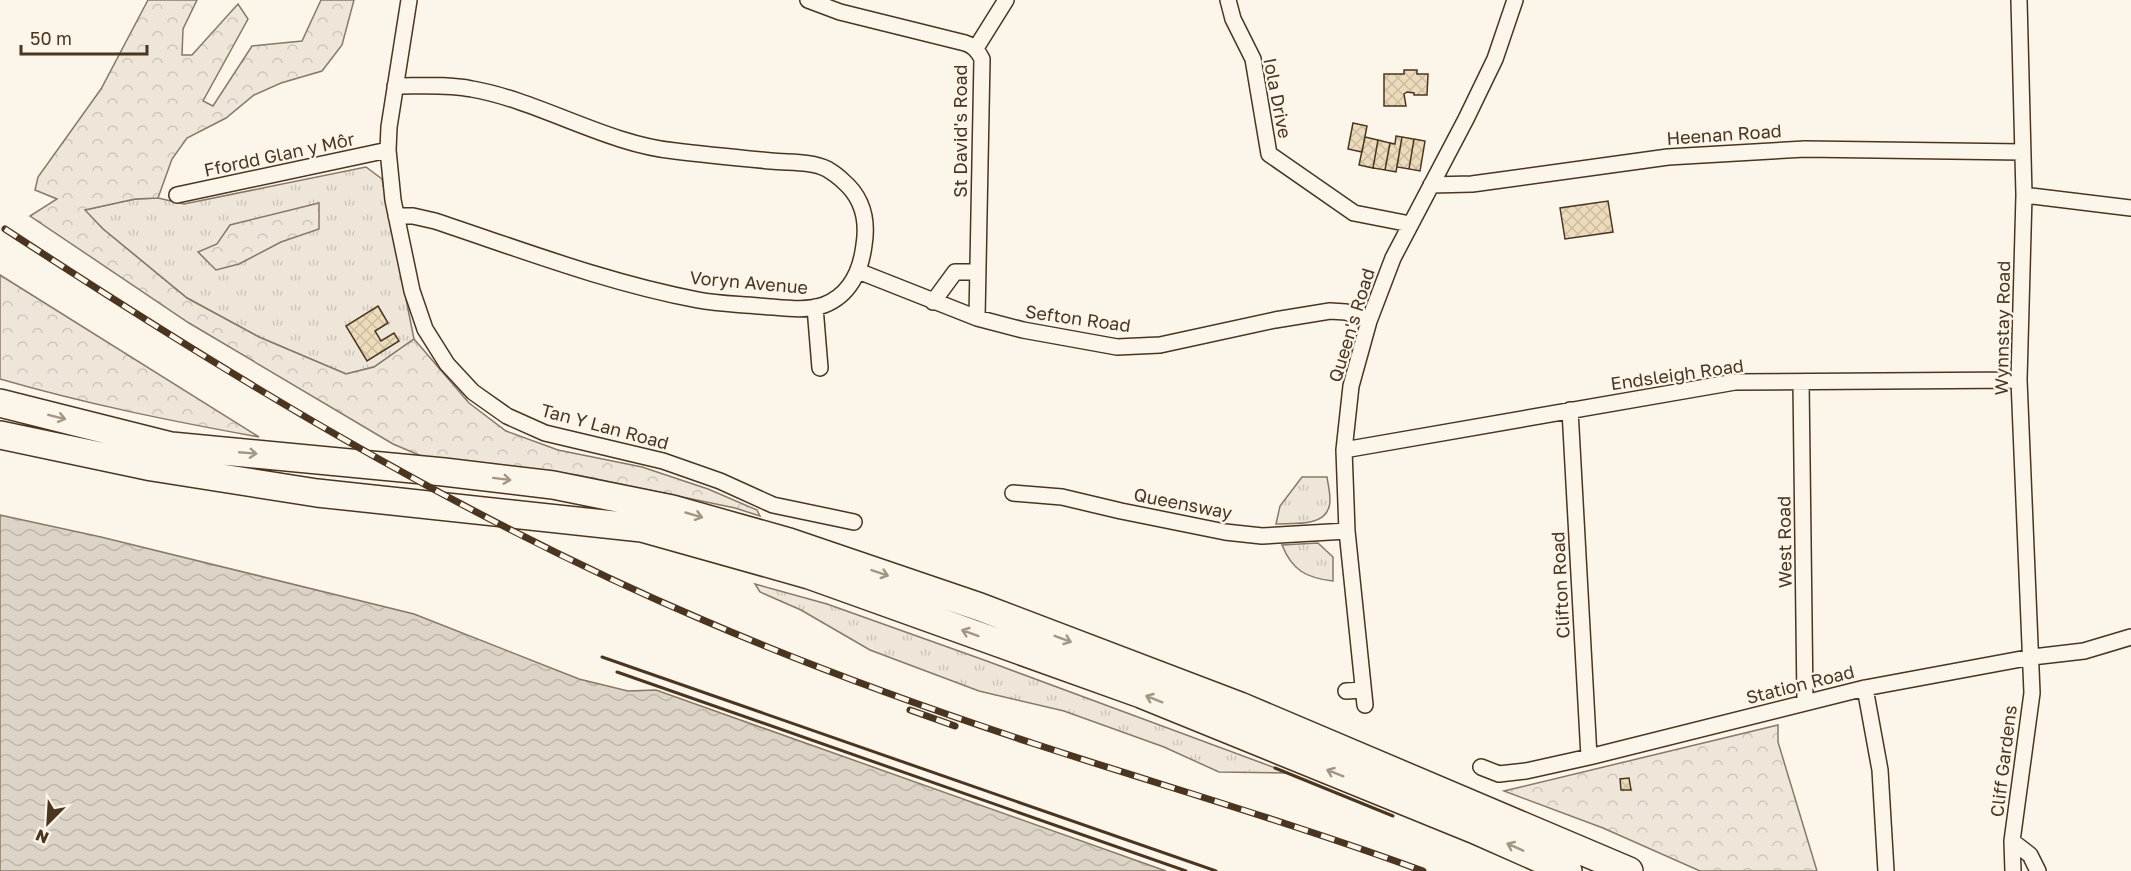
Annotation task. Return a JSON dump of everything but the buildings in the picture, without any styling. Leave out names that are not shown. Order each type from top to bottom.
[{"type":"highway","points":[[0,403],[171,446],[444,472],[553,485],[672,509],[789,542],[980,607],[1240,706],[1629,871]]},
{"type":"highway","points":[[0,435],[152,467],[316,493],[642,528],[809,575],[1141,694],[1473,829],[1568,871]]},
{"type":"street","name":"Tan Y Lan Road","points":[[409,0],[389,127],[388,150],[396,216],[412,291],[426,329],[447,364],[473,392],[507,416],[545,433],[663,461],[720,481],[773,505],[854,522]]},
{"type":"street","name":"St David's Road","points":[[808,0],[840,12],[965,43],[976,48],[982,59],[977,318]]},
{"type":"street","points":[[976,48],[1006,0]]},
{"type":"street","name":"Iola Drive","points":[[1228,0],[1233,19],[1253,59],[1269,154],[1354,213],[1410,224]]},
{"type":"street","name":"Queen's Road","points":[[1346,691],[1364,697],[1347,531],[1344,450],[1351,386],[1369,321],[1393,258],[1495,59],[1515,0]]},
{"type":"street","name":"Wynnstay Road","points":[[2019,0],[2024,195],[2019,380],[2032,657]]},
{"type":"street","name":"Voryn Avenue","points":[[395,86],[471,89],[523,103],[613,137],[672,151],[799,163],[825,168],[858,196],[865,214],[866,230],[858,271],[850,286],[840,296],[815,307],[780,308],[700,301],[624,284],[435,221],[413,216],[396,216]]},
{"type":"street","name":"Heenan Road","points":[[1431,185],[1472,184],[1668,157],[1793,149],[2022,152]]},
{"type":"street","name":"Ffordd Glan y Môr","points":[[177,195],[388,150]]},
{"type":"street","points":[[2024,195],[2131,208]]},
{"type":"street","name":"Sefton Road","points":[[858,271],[977,318],[1023,330],[1117,346],[1160,345],[1275,320],[1330,311],[1346,312],[1369,321]]},
{"type":"street","points":[[933,302],[956,272],[978,272]]},
{"type":"street","points":[[815,307],[820,368]]},
{"type":"street","name":"Endsleigh Road","points":[[1344,450],[1735,382],[2019,380]]},
{"type":"street","name":"West Road","points":[[1801,382],[1805,701]]},
{"type":"street","name":"Clifton Road","points":[[1570,410],[1589,757]]},
{"type":"street","name":"Queensway","points":[[1013,493],[1062,496],[1225,532],[1262,536],[1347,531]]},
{"type":"street","name":"Station Road","points":[[1481,767],[1499,774],[1526,771],[1805,701],[2032,657],[2084,651],[2131,637]]},
{"type":"street","name":"Cliff Gardens","points":[[2013,871],[2012,842],[2032,693],[2032,657]]},
{"type":"street","points":[[1865,688],[1880,770],[1886,871]]},
{"type":"street","points":[[2012,842],[2030,855],[2038,871]]},
{"type":"green space","points":[[148,0],[197,0],[183,29],[182,55],[192,55],[238,4],[248,19],[203,101],[213,106],[252,46],[302,41],[321,0],[354,0],[342,45],[322,71],[281,83],[254,95],[226,118],[187,138],[172,159],[158,198],[135,199],[85,210],[103,229],[187,298],[259,337],[346,374],[374,367],[414,339],[469,403],[506,431],[558,450],[642,467],[708,489],[757,510],[760,516],[735,508],[577,475],[426,458],[393,444],[189,323],[30,216],[57,199],[35,190],[38,177],[101,89]]},
{"type":"green space","points":[[366,167],[382,179],[414,339],[374,367],[346,374],[259,337],[187,298],[103,229],[84,210],[135,199],[158,198],[184,204]]},
{"type":"green space","points":[[319,203],[319,229],[281,242],[239,264],[216,270],[198,252],[217,244],[230,225]]},
{"type":"green space","points":[[0,275],[259,437],[129,411],[0,379]]},
{"type":"green space","points":[[1302,477],[1327,477],[1330,500],[1326,513],[1321,518],[1307,523],[1276,524],[1280,506]]},
{"type":"green space","points":[[1318,543],[1333,557],[1333,581],[1315,578],[1295,567],[1282,545]]},
{"type":"green space","points":[[755,584],[827,604],[1289,773],[1219,772],[1164,747],[1064,711],[979,691],[870,650],[801,610],[760,592]]},
{"type":"green space","points":[[1778,725],[1778,742],[1817,871],[1700,871],[1603,828],[1504,791]]},
{"type":"water","points":[[0,515],[101,537],[414,614],[579,679],[628,691],[656,690],[1166,871],[0,871]]},
{"type":"railway","points":[[5,229],[174,337],[346,440],[522,536],[612,579],[744,637],[909,701],[1035,744],[1327,837],[1423,871]]},
{"type":"railway","points":[[910,710],[955,726]]},
{"type":"wall","points":[[602,657],[1216,871]]},
{"type":"wall","points":[[617,672],[1186,871]]},
{"type":"wall","points":[[1275,768],[1393,816]]}]
